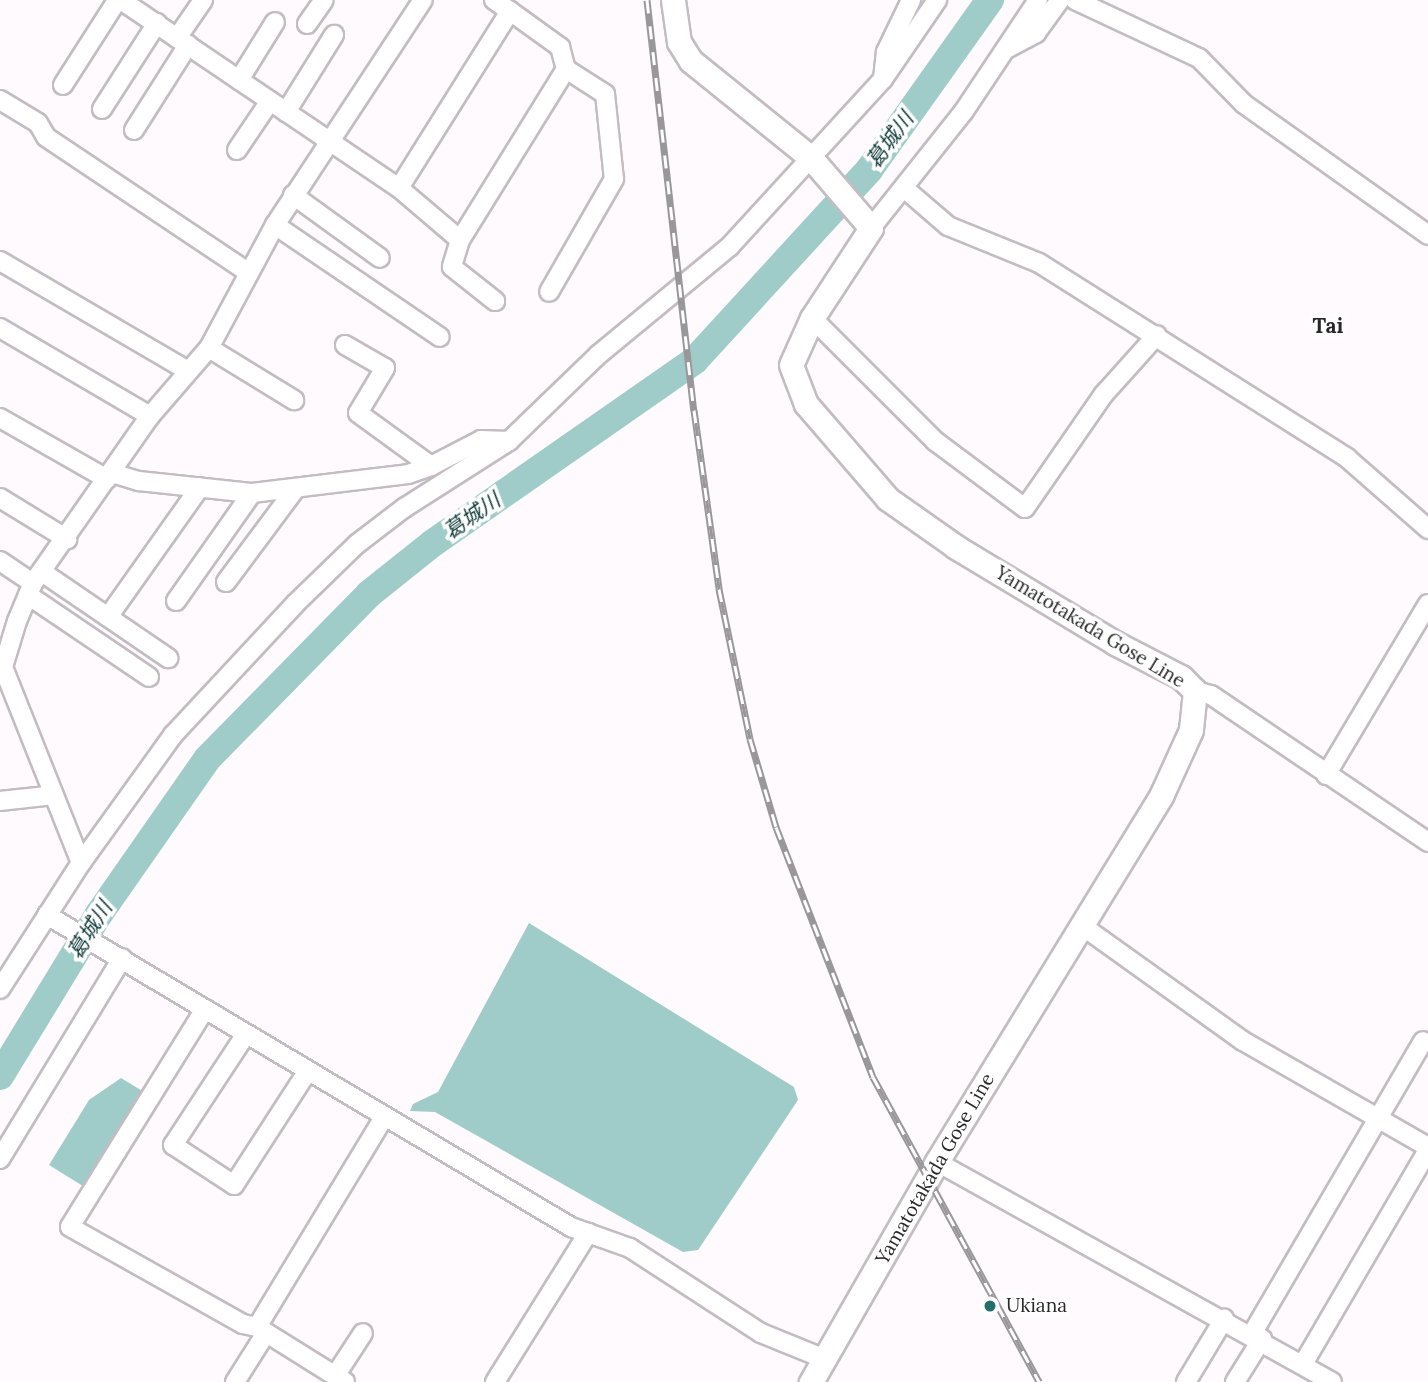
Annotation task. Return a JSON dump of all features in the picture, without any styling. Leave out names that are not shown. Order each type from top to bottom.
[{"type":"main road","points":[[673,0],[680,42],[691,61],[815,164],[866,223]]},
{"type":"main road","name":"Yamatotakada Gose Line","points":[[811,1382],[937,1162],[1161,796],[1191,730],[1195,691],[1181,677],[1115,643],[956,547],[888,499],[806,404],[791,365],[811,318],[866,223]]},
{"type":"street","points":[[63,85],[116,2],[122,0],[399,188],[460,240]]},
{"type":"street","points":[[134,130],[203,0]]},
{"type":"street","points":[[307,24],[324,0]]},
{"type":"street","points":[[82,863],[1,668],[34,583],[150,416],[209,348],[246,271],[319,153],[331,143],[423,0]]},
{"type":"street","points":[[494,0],[560,47],[566,69],[606,94],[614,179],[549,292]]},
{"type":"street","points":[[883,79],[886,52],[911,0]]},
{"type":"street","points":[[0,989],[82,863],[173,735],[295,604],[356,544],[404,508],[509,441],[598,355],[730,246],[815,164],[883,79],[937,0]]},
{"type":"street","points":[[866,223],[904,188],[1008,48],[1038,0]]},
{"type":"street","points":[[1008,48],[1036,33],[1060,0]]},
{"type":"street","points":[[1075,0],[1199,58],[1244,104],[1428,235]]},
{"type":"street","points":[[399,188],[510,12]]},
{"type":"street","points":[[239,80],[275,22]]},
{"type":"street","points":[[102,108],[157,23]]},
{"type":"street","points":[[286,112],[334,35]]},
{"type":"street","points":[[495,301],[452,267],[460,240],[566,69]]},
{"type":"street","points":[[0,100],[38,123],[46,137],[246,271]]},
{"type":"street","points":[[237,149],[270,101]]},
{"type":"street","points":[[904,188],[948,226],[1039,262],[1347,458],[1428,529]]},
{"type":"street","points":[[293,195],[380,258]]},
{"type":"street","points":[[275,225],[440,337]]},
{"type":"street","points":[[0,261],[188,371]]},
{"type":"street","points":[[811,318],[935,441],[1025,508],[1104,394],[1157,335]]},
{"type":"street","points":[[0,328],[150,416]]},
{"type":"street","points":[[345,345],[385,368],[358,413],[431,466]]},
{"type":"street","points":[[209,348],[294,400]]},
{"type":"street","points":[[0,418],[110,476],[252,494],[408,474],[431,466],[481,440],[509,441]]},
{"type":"street","points":[[108,617],[200,487]]},
{"type":"street","points":[[226,582],[301,487]]},
{"type":"street","points":[[176,601],[252,494]]},
{"type":"street","points":[[0,498],[67,539]]},
{"type":"street","points":[[0,561],[34,583],[149,677]]},
{"type":"street","points":[[34,583],[108,617],[168,658]]},
{"type":"street","points":[[1326,775],[1428,604]]},
{"type":"street","points":[[1195,691],[1211,695],[1428,842]]},
{"type":"street","points":[[0,801],[54,795]]},
{"type":"street","points":[[47,915],[66,923],[384,1117],[588,1233],[630,1248],[761,1333],[825,1359]]},
{"type":"street","points":[[1080,925],[1243,1041],[1378,1116],[1428,1149],[1303,1364]]},
{"type":"street","points":[[0,1159],[119,956]]},
{"type":"street","points":[[205,1009],[70,1227],[243,1324],[261,1330],[340,1379],[363,1333]]},
{"type":"street","points":[[246,1034],[173,1144],[234,1185],[307,1072]]},
{"type":"street","points":[[1235,1382],[1257,1336],[1378,1116],[1423,1041]]},
{"type":"street","points":[[235,1382],[261,1330],[384,1117]]},
{"type":"street","points":[[937,1162],[1257,1336],[1331,1382]]},
{"type":"street","points":[[495,1382],[588,1233]]},
{"type":"street","points":[[1186,1382],[1224,1318]]},
{"type":"water","points":[[529,923],[794,1087],[798,1100],[698,1250],[683,1252],[435,1112],[410,1111],[413,1104],[438,1092]]},
{"type":"water","points":[[121,1078],[144,1092],[86,1188],[49,1165],[89,1100]]},
{"type":"waterway","name":"葛城川","points":[[0,1076],[99,914],[207,759],[369,594],[433,543],[695,360],[869,170],[990,0]]},
{"type":"railway","points":[[647,0],[694,410],[719,589],[750,739],[776,827],[873,1077],[1039,1382]]},
{"type":"place","name":"Ukiana","points":[[990,1306]]},
{"type":"district","name":"Tai","points":[[1328,326]]}]
